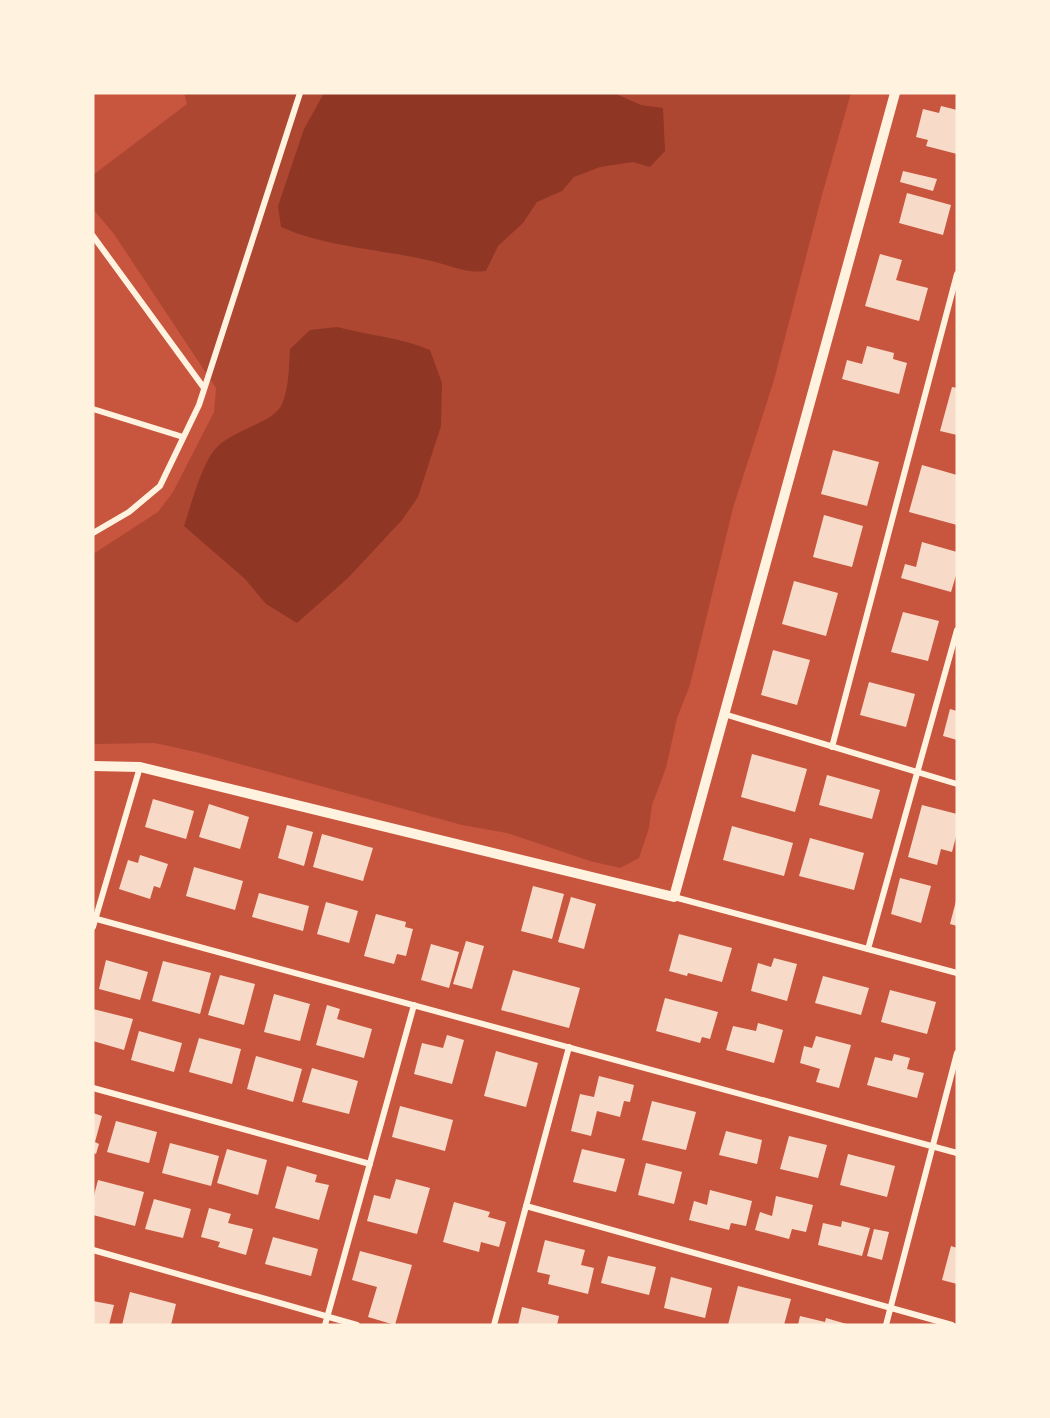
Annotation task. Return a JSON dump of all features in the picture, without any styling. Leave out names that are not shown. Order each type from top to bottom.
[{"type":"street","points":[[93,532],[129,512],[160,486],[204,388],[300,93]]},
{"type":"street","points":[[674,897],[895,93]]},
{"type":"street","points":[[93,236],[204,388]]},
{"type":"street","points":[[832,747],[957,274]]},
{"type":"street","points":[[93,409],[183,437]]},
{"type":"street","points":[[868,949],[957,630]]},
{"type":"street","points":[[724,714],[957,784]]},
{"type":"street","points":[[93,766],[140,766],[674,897],[957,973]]},
{"type":"street","points":[[93,927],[140,766]]},
{"type":"street","points":[[94,918],[957,1153]]},
{"type":"street","points":[[325,1325],[414,1005]]},
{"type":"street","points":[[494,1325],[569,1047]]},
{"type":"street","points":[[885,1325],[957,1053]]},
{"type":"street","points":[[93,1088],[370,1164]]},
{"type":"street","points":[[526,1206],[952,1325]]},
{"type":"street","points":[[93,1250],[357,1325]]},
{"type":"shaded area","points":[[184,93],[851,93],[774,380],[733,508],[690,685],[677,718],[666,768],[652,805],[649,828],[639,858],[620,868],[590,861],[507,833],[462,825],[200,753],[155,743],[93,744],[93,554],[158,512],[173,492],[214,412],[216,388],[114,234],[93,209],[93,175],[187,104]]},
{"type":"shaded area","points":[[324,93],[614,93],[641,105],[663,108],[665,151],[650,167],[633,162],[600,167],[574,177],[562,191],[537,202],[523,223],[498,246],[486,271],[463,270],[409,256],[316,239],[281,227],[278,206],[304,129]]},
{"type":"shaded area","points":[[337,327],[430,350],[442,383],[441,426],[418,497],[402,520],[348,578],[297,623],[266,604],[245,579],[184,526],[199,480],[212,453],[228,438],[270,417],[282,404],[287,384],[290,349],[310,330]]},
{"type":"building","points":[[941,106],[957,110],[957,154],[926,146],[928,140],[916,137],[923,109],[939,113]]},
{"type":"building","points":[[903,171],[937,179],[933,191],[900,182]]},
{"type":"building","points":[[907,193],[951,205],[943,235],[899,223]]},
{"type":"building","points":[[880,254],[902,260],[896,280],[928,288],[919,321],[865,306]]},
{"type":"building","points":[[867,346],[894,353],[893,359],[907,363],[899,394],[842,379],[847,360],[862,364]]},
{"type":"building","points":[[952,387],[957,388],[957,435],[940,431]]},
{"type":"building","points":[[833,450],[879,462],[867,506],[821,494]]},
{"type":"building","points":[[922,465],[957,475],[957,525],[909,512]]},
{"type":"building","points":[[824,515],[863,526],[852,567],[813,557]]},
{"type":"building","points":[[922,542],[957,552],[957,572],[951,592],[901,578],[905,564],[916,567]]},
{"type":"building","points":[[794,581],[838,593],[826,636],[782,624]]},
{"type":"building","points":[[903,612],[939,621],[928,661],[891,652]]},
{"type":"building","points":[[773,650],[810,660],[797,705],[761,695]]},
{"type":"building","points":[[869,682],[915,694],[906,727],[860,715]]},
{"type":"building","points":[[950,709],[957,711],[957,740],[943,736]]},
{"type":"building","points":[[752,754],[807,769],[795,812],[741,797]]},
{"type":"building","points":[[827,775],[880,790],[872,819],[819,805]]},
{"type":"building","points":[[153,799],[194,811],[186,839],[145,827]]},
{"type":"building","points":[[209,804],[249,817],[240,849],[199,837]]},
{"type":"building","points":[[922,805],[957,814],[957,833],[952,852],[941,849],[937,865],[908,857]]},
{"type":"building","points":[[287,825],[313,832],[304,866],[278,858]]},
{"type":"building","points":[[732,826],[793,843],[784,876],[723,860]]},
{"type":"building","points":[[322,834],[373,848],[363,881],[313,867]]},
{"type":"building","points":[[810,838],[864,853],[854,890],[799,876]]},
{"type":"building","points":[[140,855],[168,864],[160,888],[154,886],[150,899],[119,889],[128,860],[138,863]]},
{"type":"building","points":[[194,867],[243,881],[235,910],[186,896]]},
{"type":"building","points":[[900,878],[931,886],[921,923],[891,914]]},
{"type":"building","points":[[533,886],[564,894],[552,939],[521,931]]},
{"type":"building","points":[[259,893],[309,906],[303,931],[252,917]]},
{"type":"building","points":[[571,897],[596,904],[584,949],[558,942]]},
{"type":"building","points":[[957,901],[957,926],[950,924]]},
{"type":"building","points":[[326,902],[358,911],[349,943],[317,934]]},
{"type":"building","points":[[376,914],[406,922],[405,927],[413,929],[406,956],[397,954],[394,964],[364,956]]},
{"type":"building","points":[[679,934],[732,948],[722,982],[688,973],[687,976],[669,971]]},
{"type":"building","points":[[466,941],[484,946],[472,989],[453,984]]},
{"type":"building","points":[[431,944],[459,952],[449,988],[421,980]]},
{"type":"building","points":[[774,958],[797,964],[787,1001],[751,991],[758,963],[771,967]]},
{"type":"building","points":[[106,960],[148,972],[140,1000],[99,989]]},
{"type":"building","points":[[163,961],[211,973],[200,1014],[152,1001]]},
{"type":"building","points":[[513,970],[580,988],[569,1028],[501,1010]]},
{"type":"building","points":[[220,975],[255,984],[244,1025],[208,1015]]},
{"type":"building","points":[[823,976],[869,988],[861,1015],[815,1003]]},
{"type":"building","points":[[890,990],[936,1002],[927,1034],[881,1022]]},
{"type":"building","points":[[274,994],[310,1004],[300,1041],[264,1032]]},
{"type":"building","points":[[665,998],[718,1012],[710,1039],[702,1037],[700,1043],[656,1031]]},
{"type":"building","points":[[327,1005],[340,1009],[337,1019],[372,1029],[364,1058],[316,1045]]},
{"type":"building","points":[[93,1009],[133,1019],[124,1050],[93,1041]]},
{"type":"building","points":[[758,1023],[783,1030],[774,1063],[726,1050],[733,1026],[756,1031]]},
{"type":"building","points":[[139,1031],[182,1043],[174,1072],[131,1060]]},
{"type":"building","points":[[447,1035],[464,1040],[452,1084],[414,1074],[422,1043],[443,1048]]},
{"type":"building","points":[[816,1036],[851,1045],[839,1088],[816,1082],[820,1069],[800,1063],[804,1046],[812,1048]]},
{"type":"building","points":[[199,1038],[241,1049],[232,1084],[189,1072]]},
{"type":"building","points":[[496,1051],[538,1063],[526,1107],[484,1096]]},
{"type":"building","points":[[894,1054],[910,1058],[907,1069],[924,1073],[917,1098],[867,1085],[875,1057],[892,1061]]},
{"type":"building","points":[[256,1056],[302,1069],[293,1102],[247,1089]]},
{"type":"building","points":[[312,1068],[358,1081],[349,1114],[302,1102]]},
{"type":"building","points":[[599,1076],[634,1085],[630,1102],[624,1101],[620,1117],[597,1111],[591,1136],[571,1131],[580,1094],[594,1097]]},
{"type":"building","points":[[652,1101],[696,1112],[686,1150],[642,1140]]},
{"type":"building","points":[[400,1106],[453,1120],[445,1151],[392,1137]]},
{"type":"building","points":[[93,1113],[102,1116],[95,1142],[99,1144],[96,1154],[93,1153]]},
{"type":"building","points":[[116,1121],[157,1132],[149,1163],[107,1152]]},
{"type":"building","points":[[726,1131],[762,1140],[757,1164],[719,1155]]},
{"type":"building","points":[[789,1136],[827,1145],[818,1178],[780,1169]]},
{"type":"building","points":[[170,1143],[219,1156],[211,1186],[162,1173]]},
{"type":"building","points":[[227,1149],[267,1160],[258,1195],[217,1183]]},
{"type":"building","points":[[582,1149],[625,1159],[616,1192],[573,1182]]},
{"type":"building","points":[[848,1154],[895,1166],[887,1197],[840,1185]]},
{"type":"building","points":[[646,1163],[682,1172],[674,1204],[638,1195]]},
{"type":"building","points":[[287,1166],[317,1175],[315,1182],[329,1185],[319,1220],[275,1208]]},
{"type":"building","points":[[396,1179],[430,1188],[417,1234],[367,1221],[374,1195],[390,1199]]},
{"type":"building","points":[[98,1180],[144,1192],[135,1226],[93,1215],[93,1199]]},
{"type":"building","points":[[710,1190],[752,1201],[746,1226],[731,1223],[729,1230],[689,1220],[694,1201],[707,1205]]},
{"type":"building","points":[[776,1196],[813,1205],[806,1232],[792,1229],[789,1239],[755,1230],[760,1212],[772,1216]]},
{"type":"building","points":[[154,1199],[191,1209],[183,1238],[145,1229]]},
{"type":"building","points":[[454,1202],[490,1212],[488,1217],[506,1222],[499,1247],[481,1242],[479,1252],[443,1242]]},
{"type":"building","points":[[209,1208],[231,1214],[228,1223],[253,1229],[246,1255],[218,1247],[220,1242],[201,1237]]},
{"type":"building","points":[[842,1221],[870,1228],[862,1256],[818,1245],[823,1223],[841,1227]]},
{"type":"building","points":[[874,1229],[889,1232],[882,1260],[867,1256]]},
{"type":"building","points":[[273,1237],[318,1249],[311,1276],[265,1264]]},
{"type":"building","points":[[545,1240],[585,1250],[581,1265],[594,1268],[588,1294],[548,1284],[550,1275],[537,1272]]},
{"type":"building","points":[[951,1246],[957,1248],[957,1284],[942,1280]]},
{"type":"building","points":[[360,1251],[412,1265],[395,1325],[368,1317],[377,1287],[352,1280]]},
{"type":"building","points":[[608,1256],[656,1267],[649,1295],[601,1283]]},
{"type":"building","points":[[671,1277],[712,1288],[705,1318],[664,1308]]},
{"type":"building","points":[[738,1286],[791,1299],[784,1325],[728,1325]]},
{"type":"building","points":[[130,1292],[176,1304],[171,1325],[122,1325]]},
{"type":"building","points":[[93,1301],[114,1305],[109,1325],[93,1324]]},
{"type":"building","points":[[522,1307],[559,1316],[557,1325],[518,1325]]},
{"type":"building","points":[[800,1316],[825,1322],[826,1318],[850,1325],[798,1325]]}]
